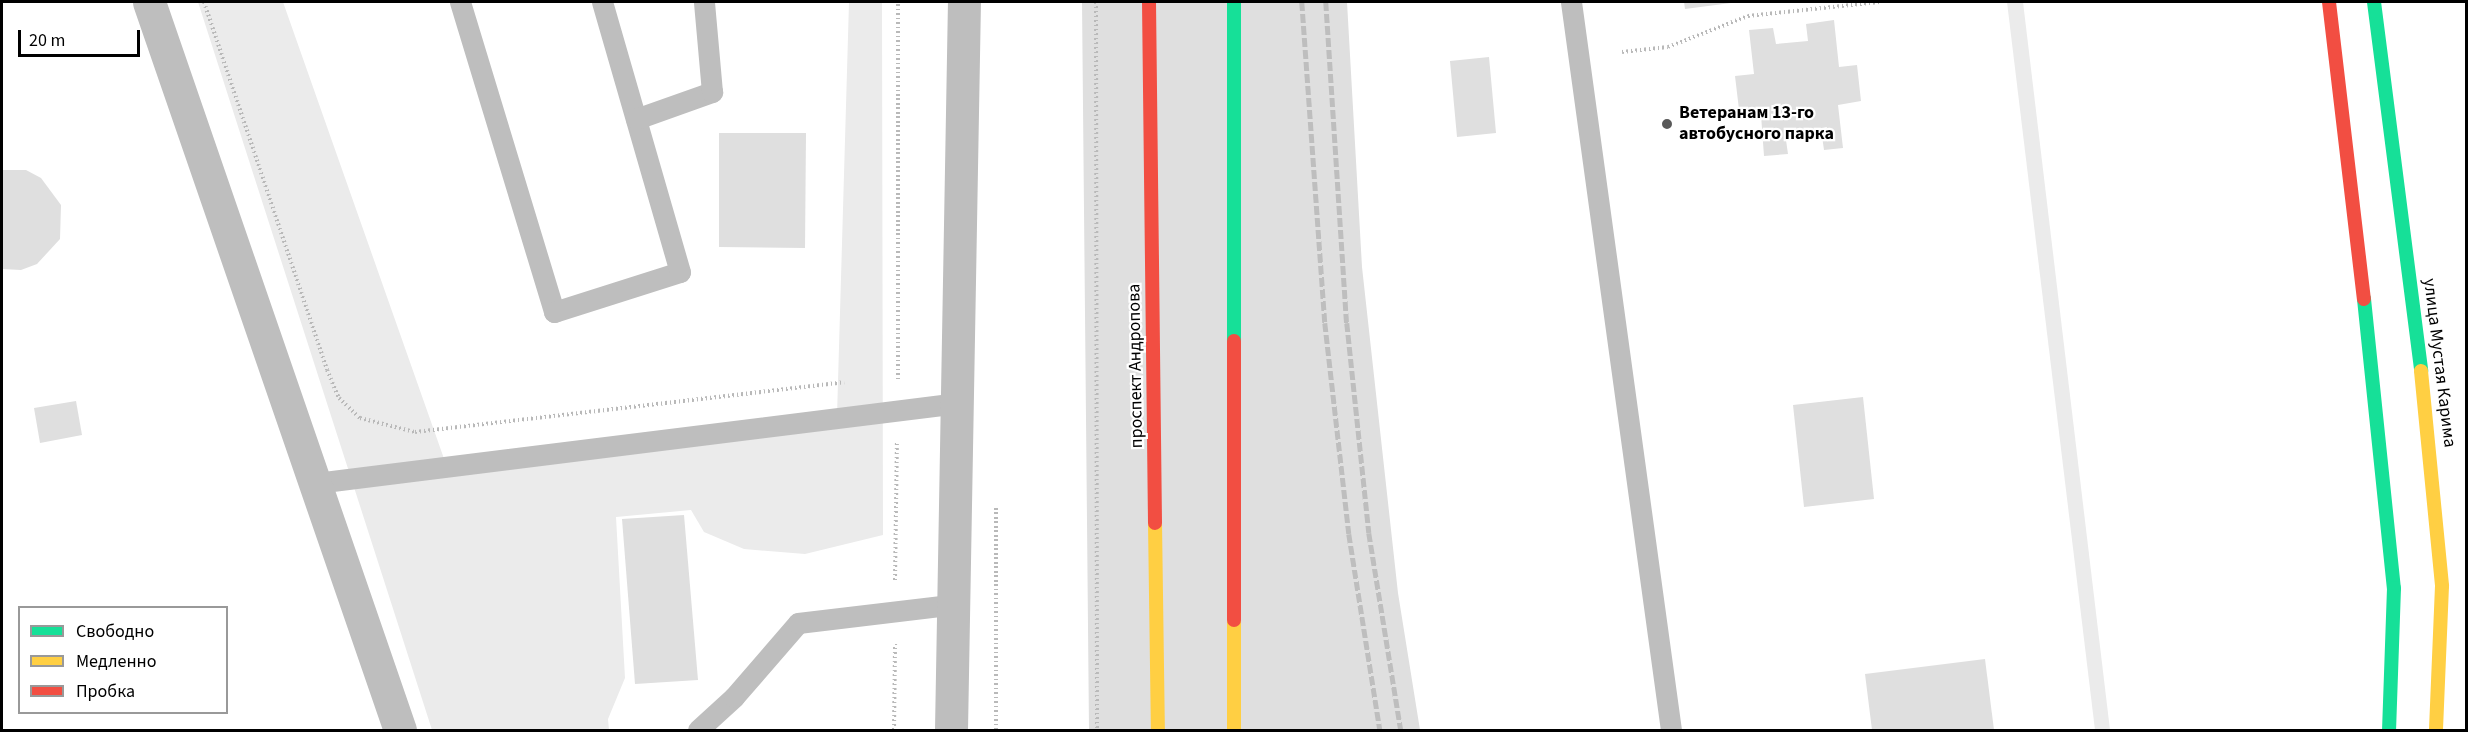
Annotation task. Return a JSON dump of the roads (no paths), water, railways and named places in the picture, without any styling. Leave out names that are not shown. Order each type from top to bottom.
[{"type":"street","points":[[149,2],[400,730]]},
{"type":"street","points":[[951,730],[950,605],[958,403],[964,2]]},
{"type":"street","name":"проспект Андропова","points":[[1149,2],[1158,730]]},
{"type":"street","points":[[1234,2],[1234,730]]},
{"type":"street","points":[[2329,2],[2386,482],[2394,588],[2389,730]]},
{"type":"street","name":"улица Мустая Карима","points":[[2374,2],[2436,477],[2442,586],[2436,730]]},
{"type":"lane","points":[[460,2],[554,312],[680,272],[602,2]]},
{"type":"lane","points":[[636,119],[712,92],[704,2]]},
{"type":"lane","points":[[1571,2],[1671,730]]},
{"type":"lane","points":[[316,483],[958,403]]},
{"type":"lane","points":[[698,730],[734,697],[798,623],[950,605]]},
{"type":"railway","points":[[1302,2],[1325,323],[1349,534],[1380,730]]},
{"type":"railway","points":[[1326,2],[1347,323],[1369,533],[1401,730]]},
{"type":"place","name":"Ветеранам 13-го автобусного парка","points":[[1667,124]]}]
